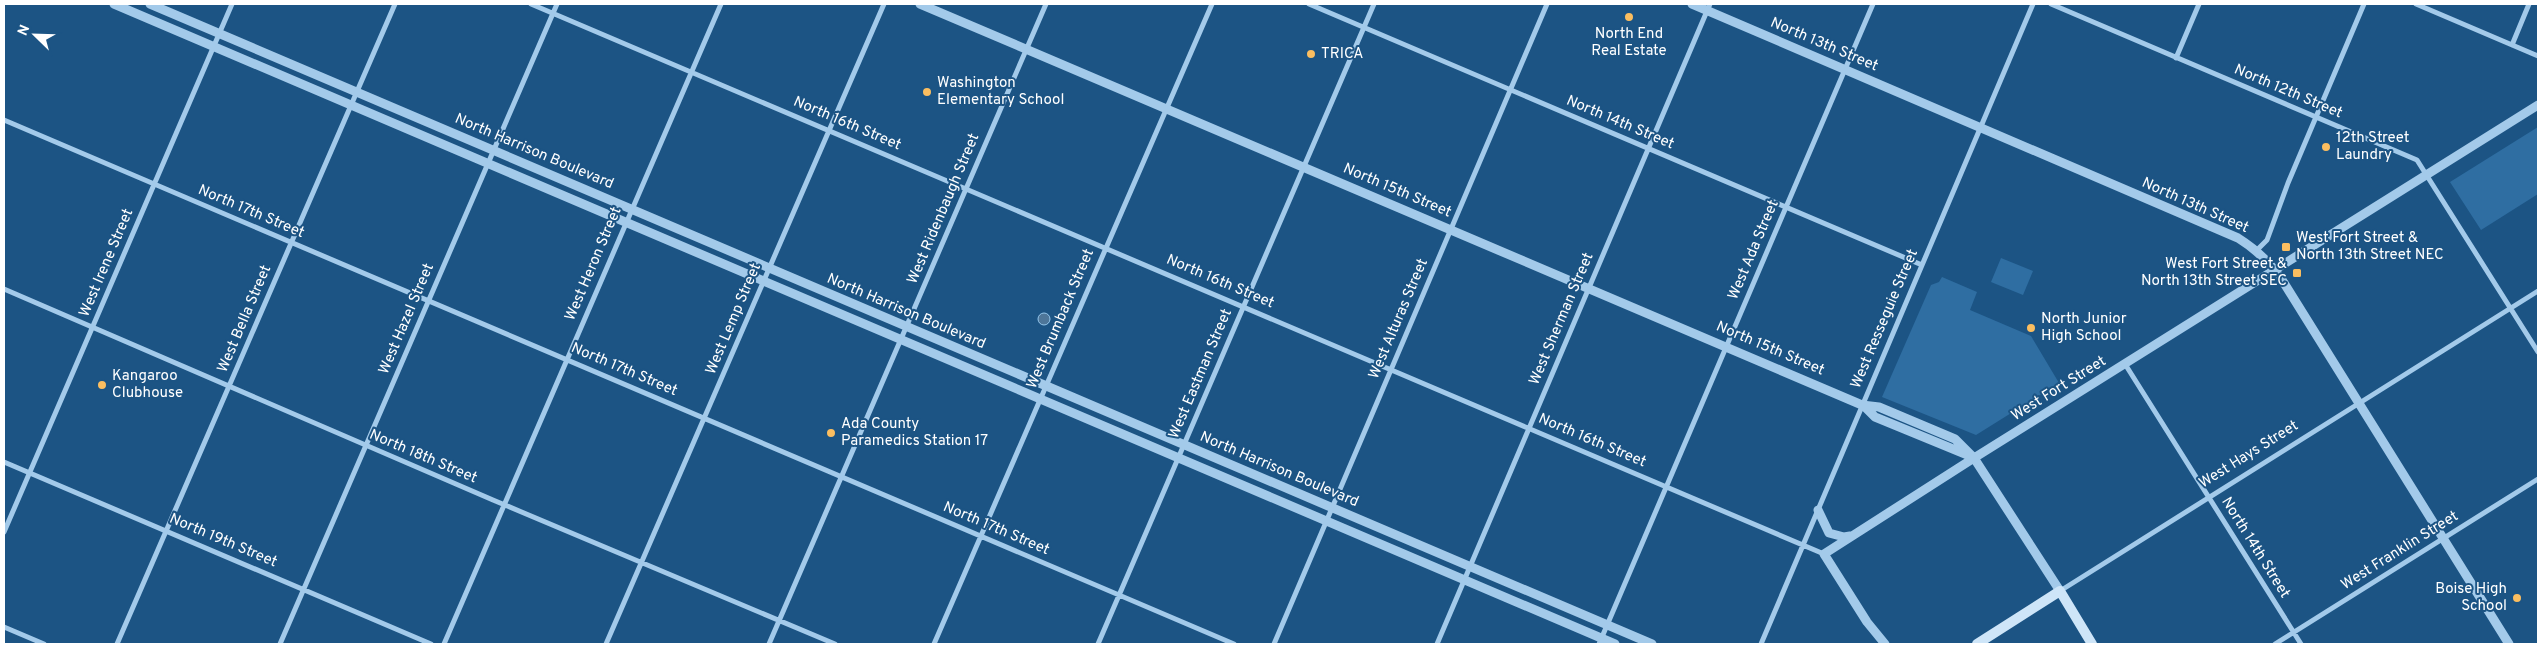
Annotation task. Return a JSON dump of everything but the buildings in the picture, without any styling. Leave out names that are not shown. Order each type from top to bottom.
[{"type":"main road","name":"West Hays Street","points":[[1977,644],[2060,591]]},
{"type":"main road","points":[[2060,591],[2092,644]]},
{"type":"street","name":"North Harrison Boulevard","points":[[114,4],[1327,521],[1601,641],[1615,644]]},
{"type":"street","name":"North Harrison Boulevard","points":[[150,4],[1652,644]]},
{"type":"street","name":"West Irene Street","points":[[4,532],[232,4]]},
{"type":"street","name":"West Bella Street","points":[[118,644],[395,4]]},
{"type":"street","name":"North 16th Street","points":[[531,4],[1824,554]]},
{"type":"street","name":"West Hazel Street","points":[[280,644],[557,4]]},
{"type":"street","name":"West Heron Street","points":[[444,644],[721,4]]},
{"type":"street","name":"West Lemp Street","points":[[606,644],[884,4]]},
{"type":"street","name":"North 15th Street","points":[[920,4],[1862,405],[1875,417],[1974,458]]},
{"type":"street","name":"West Ridenbaugh Street","points":[[770,644],[1046,4]]},
{"type":"street","name":"West Brumback Street","points":[[934,644],[1212,4]]},
{"type":"street","name":"North 14th Street","points":[[1309,4],[1922,265]]},
{"type":"street","name":"West Eastman Street","points":[[1098,644],[1374,4]]},
{"type":"street","name":"West Alturas Street","points":[[1274,644],[1547,4]]},
{"type":"street","name":"North 13th Street","points":[[1692,4],[1709,7],[1980,128],[2238,238],[2257,250],[2275,270],[2509,644]]},
{"type":"street","name":"West Ada Street","points":[[1601,641],[1873,4]]},
{"type":"street","name":"West Resseguie Street","points":[[1761,644],[2033,4]]},
{"type":"street","name":"North 12th Street","points":[[2051,4],[2417,160],[2427,173],[2538,352]]},
{"type":"street","points":[[2176,58],[2199,4]]},
{"type":"street","points":[[2257,250],[2266,240],[2364,4]]},
{"type":"street","points":[[2416,4],[2538,56]]},
{"type":"street","points":[[2512,45],[2530,4]]},
{"type":"street","name":"West Sherman Street","points":[[1437,644],[1709,7]]},
{"type":"street","name":"West Fort Street","points":[[1824,554],[2427,173],[2538,105]]},
{"type":"street","name":"North 17th Street","points":[[4,120],[1234,644]]},
{"type":"street","name":"North 18th Street","points":[[4,289],[504,505],[835,644]]},
{"type":"street","name":"West Hays Street","points":[[2060,591],[2538,291]]},
{"type":"street","name":"North 14th Street","points":[[2124,364],[2301,644]]},
{"type":"street","points":[[1974,458],[2060,591]]},
{"type":"street","name":"North 19th Street","points":[[4,462],[431,644]]},
{"type":"street","name":"West Franklin Street","points":[[2275,644],[2538,479]]},
{"type":"street","points":[[1818,510],[1829,532],[1844,537],[1853,535]]},
{"type":"street","points":[[1824,554],[1867,622],[1885,644]]},
{"type":"street","points":[[1867,622],[1877,644]]},
{"type":"street","points":[[4,627],[44,644]]},
{"type":"shaded area","points":[[2538,127],[2538,194],[2481,230],[2450,182]]},
{"type":"shaded area","points":[[2001,258],[2033,271],[2023,295],[1991,282]]},
{"type":"shaded area","points":[[1942,277],[1977,292],[1970,310],[2031,336],[2059,383],[1976,435],[1882,397],[1931,285],[1939,282]]},
{"type":"shaded area","points":[[1042,313],[1046,313],[1050,319],[1046,325],[1042,325],[1038,321],[1038,317]]},
{"type":"place","name":"North End Real Estate","points":[[1629,17]]},
{"type":"place","name":"TRICA","points":[[1311,54]]},
{"type":"place","name":"Washington Elementary School","points":[[927,92]]},
{"type":"place","name":"12th Street Laundry","points":[[2326,147]]},
{"type":"place","name":"West Fort Street & North 13th Street NEC","points":[[2286,247]]},
{"type":"place","name":"West Fort Street & North 13th Street SEC","points":[[2297,273]]},
{"type":"place","name":"North Junior High School","points":[[2031,328]]},
{"type":"place","name":"Kangaroo Clubhouse","points":[[102,385]]},
{"type":"place","name":"Ada County Paramedics Station 17","points":[[831,433]]},
{"type":"place","name":"Boise High School","points":[[2517,598]]}]
